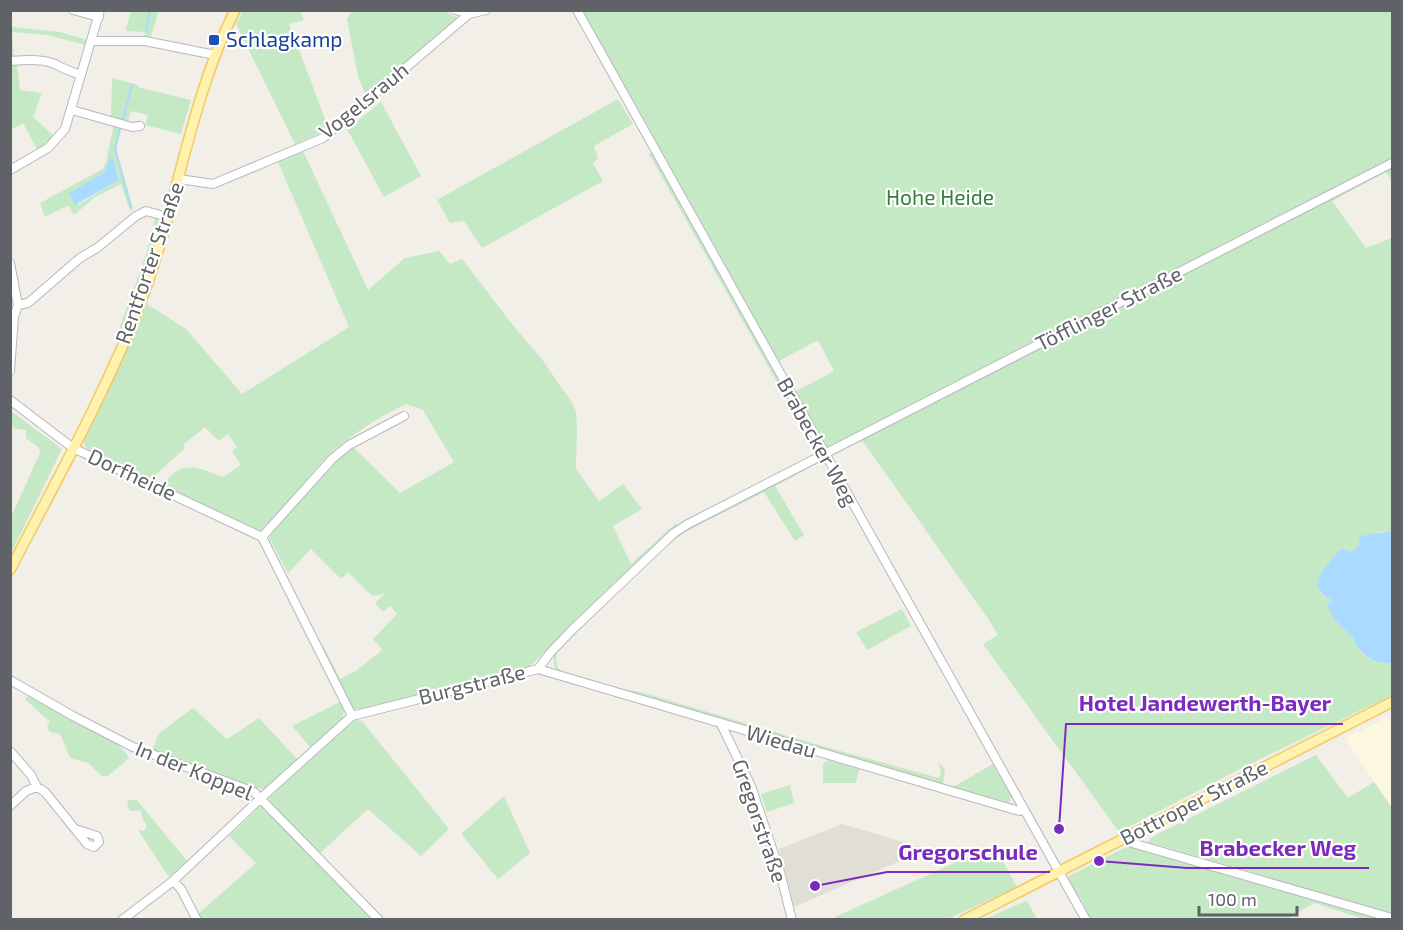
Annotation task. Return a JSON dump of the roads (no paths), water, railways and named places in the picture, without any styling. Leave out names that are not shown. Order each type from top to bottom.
[{"type":"main road","name":"Rentforter Straße","points":[[10,570],[108,377],[140,304],[215,55],[235,10]]},
{"type":"main road","name":"Bottroper Straße","points":[[964,920],[1392,702]]},
{"type":"street","points":[[10,170],[48,148],[65,129],[100,14],[73,10]]},
{"type":"street","points":[[456,10],[469,14],[486,10]]},
{"type":"street","name":"Brabecker Weg","points":[[577,10],[1086,920]]},
{"type":"street","name":"Vogelsrauh","points":[[179,179],[213,184],[323,138],[469,14]]},
{"type":"street","points":[[92,40],[145,41],[215,55]]},
{"type":"street","points":[[10,61],[40,61],[59,65],[62,69],[81,75]]},
{"type":"street","points":[[72,110],[132,127],[140,126]]},
{"type":"street","name":"Töfflinger Straße","points":[[825,455],[1392,163]]},
{"type":"street","points":[[18,305],[28,303],[80,258],[97,248],[146,210],[168,217]]},
{"type":"street","points":[[10,263],[18,305],[14,317],[10,371]]},
{"type":"street","name":"Dorfheide","points":[[10,400],[73,447],[262,537]]},
{"type":"street","points":[[352,716],[262,537],[332,459],[349,445],[404,416]]},
{"type":"street","name":"Burgstraße","points":[[122,920],[173,881],[352,716],[538,669],[572,630],[674,533],[825,455]]},
{"type":"street","name":"Wiedau","points":[[538,669],[1012,809],[1020,811],[1024,809]]},
{"type":"street","name":"In der Koppel","points":[[10,680],[133,747],[254,792],[379,920]]},
{"type":"street","name":"Gregorstraße","points":[[721,724],[751,786],[780,872],[792,920]]},
{"type":"street","points":[[10,751],[31,775],[37,787],[45,792],[75,829]]},
{"type":"street","points":[[10,806],[26,791],[37,787]]},
{"type":"street","points":[[1127,838],[1132,843],[1392,918]]},
{"type":"street","points":[[173,881],[197,920]]},
{"type":"water","points":[[110,158],[113,158],[119,180],[75,205],[69,193],[105,172]]},
{"type":"water","points":[[1392,531],[1392,663],[1382,663],[1362,652],[1354,638],[1335,620],[1327,605],[1333,601],[1319,589],[1318,582],[1324,569],[1341,548],[1350,552],[1359,545],[1360,536]]},
{"type":"waterway","points":[[146,31],[150,10]]},
{"type":"waterway","points":[[123,119],[132,84]]},
{"type":"waterway","points":[[120,128],[115,149],[131,207]]},
{"type":"place","name":"Schlagkamp","points":[[214,40]]},
{"type":"place","name":"Hotel Jandewerth-Bayer","points":[[1059,829]]},
{"type":"place","name":"Brabecker Weg","points":[[1099,861]]},
{"type":"place","name":"Gregorschule","points":[[815,886]]},
{"type":"park label","name":"Hohe Heide","points":[[940,198]]}]
